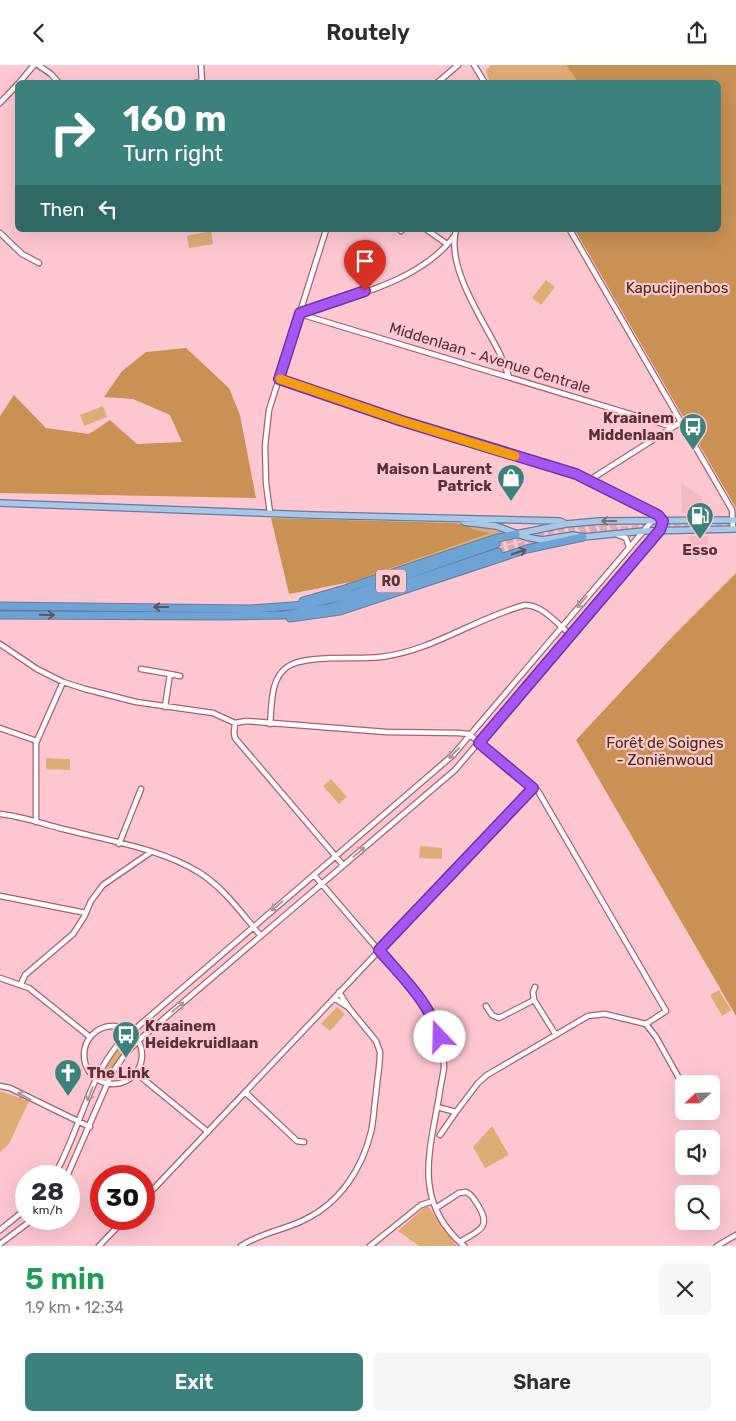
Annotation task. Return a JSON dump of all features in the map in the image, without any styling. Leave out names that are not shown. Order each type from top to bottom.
[{"type":"highway","points":[[283,605],[324,596],[503,532],[516,533]]},
{"type":"highway","points":[[0,615],[226,616],[232,619],[340,611],[527,549],[583,537]]},
{"type":"highway","name":"R0","points":[[0,605],[251,609],[326,601],[497,548],[355,600],[306,614]]},
{"type":"main road","points":[[0,503],[560,521],[566,524]]},
{"type":"main road","points":[[452,519],[503,532]]},
{"type":"main road","points":[[516,533],[566,524],[600,521],[734,520]]},
{"type":"main road","points":[[516,533],[542,540],[573,535],[583,537],[610,533],[660,530],[734,529]]},
{"type":"street","points":[[21,80],[34,65]]},
{"type":"street","points":[[38,65],[56,80]]},
{"type":"street","points":[[201,65],[202,80]]},
{"type":"street","points":[[440,80],[458,65]]},
{"type":"street","points":[[474,65],[482,80]]},
{"type":"street","points":[[0,103],[15,86]]},
{"type":"street","points":[[270,513],[266,483],[265,447],[269,411],[325,232]]},
{"type":"street","points":[[430,232],[447,244]]},
{"type":"street","points":[[300,313],[381,285],[417,270],[431,260],[447,244],[455,232]]},
{"type":"street","points":[[455,232],[458,269],[509,377]]},
{"type":"street","points":[[571,232],[732,510],[734,529]]},
{"type":"street","points":[[0,233],[22,254],[39,263]]},
{"type":"street","name":"Middenlaan - Avenue Centrale","points":[[300,313],[673,427]]},
{"type":"street","points":[[73,1165],[119,1062],[139,1040],[455,770],[660,530],[663,521],[658,515],[576,474],[402,421],[279,379]]},
{"type":"street","points":[[588,481],[681,422]]},
{"type":"street","points":[[59,1165],[79,1122],[96,1078],[114,1049],[131,1031],[438,768],[470,735],[652,521]]},
{"type":"street","points":[[610,533],[625,537],[629,542],[629,547]]},
{"type":"street","points":[[621,557],[630,564]]},
{"type":"street","points":[[270,724],[276,682],[284,669],[297,662],[382,657],[404,652],[525,605],[539,608],[571,635]]},
{"type":"street","points":[[0,644],[37,669],[63,682],[110,696],[164,707],[213,713],[235,723],[243,721],[386,732],[458,733],[470,735],[538,791],[666,1011],[646,1024],[600,1013],[588,1016],[486,1075],[440,1135]]},
{"type":"street","points":[[141,669],[180,676]]},
{"type":"street","points":[[526,669],[536,676]]},
{"type":"street","points":[[164,707],[170,675]]},
{"type":"street","points":[[36,822],[37,741],[63,682]]},
{"type":"street","points":[[235,723],[235,738],[343,865]]},
{"type":"street","points":[[0,727],[37,741]]},
{"type":"street","points":[[155,1187],[533,788]]},
{"type":"street","points":[[119,844],[141,789]]},
{"type":"street","points":[[0,814],[151,852],[180,863],[201,874],[219,888],[261,936]]},
{"type":"street","points":[[20,984],[25,975],[73,934],[93,897],[103,885],[151,852]]},
{"type":"street","points":[[314,875],[423,1002],[436,1026],[442,1047],[444,1066],[428,1161],[429,1182],[433,1201],[436,1208],[447,1227],[462,1244],[485,1224],[485,1217],[472,1195],[466,1192],[459,1193],[436,1208]]},
{"type":"street","points":[[0,896],[86,913]]},
{"type":"street","points":[[0,978],[20,984],[38,994],[90,1037]]},
{"type":"street","points":[[535,987],[533,992],[534,1000],[556,1035]]},
{"type":"street","points":[[240,1246],[254,1238],[303,1221],[322,1209],[341,1193],[360,1163],[371,1131],[380,1052],[376,1041],[349,1008],[339,992]]},
{"type":"street","points":[[334,998],[349,1008]]},
{"type":"street","points":[[486,1006],[492,1015],[500,1018],[534,1000]]},
{"type":"street","points":[[646,1024],[677,1075]]},
{"type":"street","points":[[111,1025],[124,1027],[131,1031],[139,1040],[143,1051],[143,1058],[136,1073],[119,1084],[108,1083],[96,1078],[89,1071],[85,1062],[85,1046],[90,1037],[102,1027],[111,1025]]},
{"type":"street","points":[[136,1073],[208,1131]]},
{"type":"street","points":[[0,1086],[10,1088],[90,1127]]},
{"type":"street","points":[[245,1092],[297,1141],[304,1142]]},
{"type":"street","points":[[438,1107],[456,1112]]},
{"type":"street","points":[[370,1246],[421,1205],[433,1201]]},
{"type":"street","points":[[0,1230],[15,1218]]},
{"type":"street","points":[[0,1244],[18,1230]]},
{"type":"street","points":[[99,1246],[114,1230]]},
{"type":"street","points":[[716,1246],[725,1244],[736,1235]]},
{"type":"shaded area","points":[[489,65],[566,65],[577,80],[489,80],[486,69],[490,67]]},
{"type":"shaded area","points":[[211,232],[213,244],[189,248],[187,236]]},
{"type":"shaded area","points":[[546,280],[555,287],[541,305],[532,298]]},
{"type":"shaded area","points":[[103,406],[107,417],[84,426],[80,415]]},
{"type":"shaded area","points":[[681,483],[702,497],[702,513],[682,513]]},
{"type":"shaded area","points":[[471,526],[500,531],[501,533],[347,586],[346,583],[489,533],[472,529]]},
{"type":"shaded area","points":[[689,536],[708,536],[708,558],[689,554]]},
{"type":"shaded area","points":[[46,758],[70,759],[70,770],[46,769]]},
{"type":"shaded area","points":[[331,779],[347,797],[339,804],[323,786]]},
{"type":"shaded area","points":[[420,846],[442,848],[442,859],[419,858]]},
{"type":"shaded area","points":[[719,990],[731,1010],[722,1016],[710,995]]},
{"type":"shaded area","points":[[337,1007],[345,1014],[330,1031],[321,1024]]},
{"type":"shaded area","points":[[130,1035],[135,1039],[134,1042],[107,1079],[103,1080],[100,1074],[118,1046]]},
{"type":"shaded area","points":[[0,1091],[29,1101],[9,1144],[0,1152]]},
{"type":"shaded area","points":[[492,1126],[509,1155],[485,1168],[473,1147]]},
{"type":"shaded area","points":[[427,1205],[457,1246],[419,1246],[398,1231]]},
{"type":"green space","name":"Kapucijnenbos","points":[[566,65],[736,65],[736,508],[576,232],[721,232],[721,80],[577,80]]},
{"type":"green space","points":[[186,348],[229,388],[240,415],[256,498],[0,493],[0,416],[14,395],[46,428],[89,434],[110,420],[137,444],[182,442],[170,415],[133,399],[104,397],[122,371],[146,352]]},
{"type":"green space","points":[[271,518],[455,523],[471,526],[472,529],[490,533],[351,582],[289,594]]},
{"type":"green space","name":"Forêt de Soignes - Zoniënwoud","points":[[736,573],[736,1016],[576,740],[674,635]]},
{"type":"tunnel","points":[[496,544],[570,527],[621,523]]},
{"type":"tunnel","points":[[569,534],[641,528],[736,526]]},
{"type":"tunnel","points":[[498,552],[541,540]]},
{"type":"slow traffic","points":[[280,379],[402,421],[515,456]]},
{"type":"place","name":"Kraainem Middenlaan","points":[[693,451]]},
{"type":"place","name":"Maison Laurent Patrick","points":[[511,502]]},
{"type":"place","name":"Esso","points":[[700,540]]},
{"type":"place","name":"Kraainem Heidekruidlaan","points":[[126,1059]]},
{"type":"place","name":"The Link","points":[[68,1097]]},
{"type":"route","points":[[365,291],[300,313],[279,379],[402,421],[576,474],[658,515],[663,521],[660,530],[479,743],[533,788],[379,950],[423,1002],[431,1014],[440,1037]]}]
